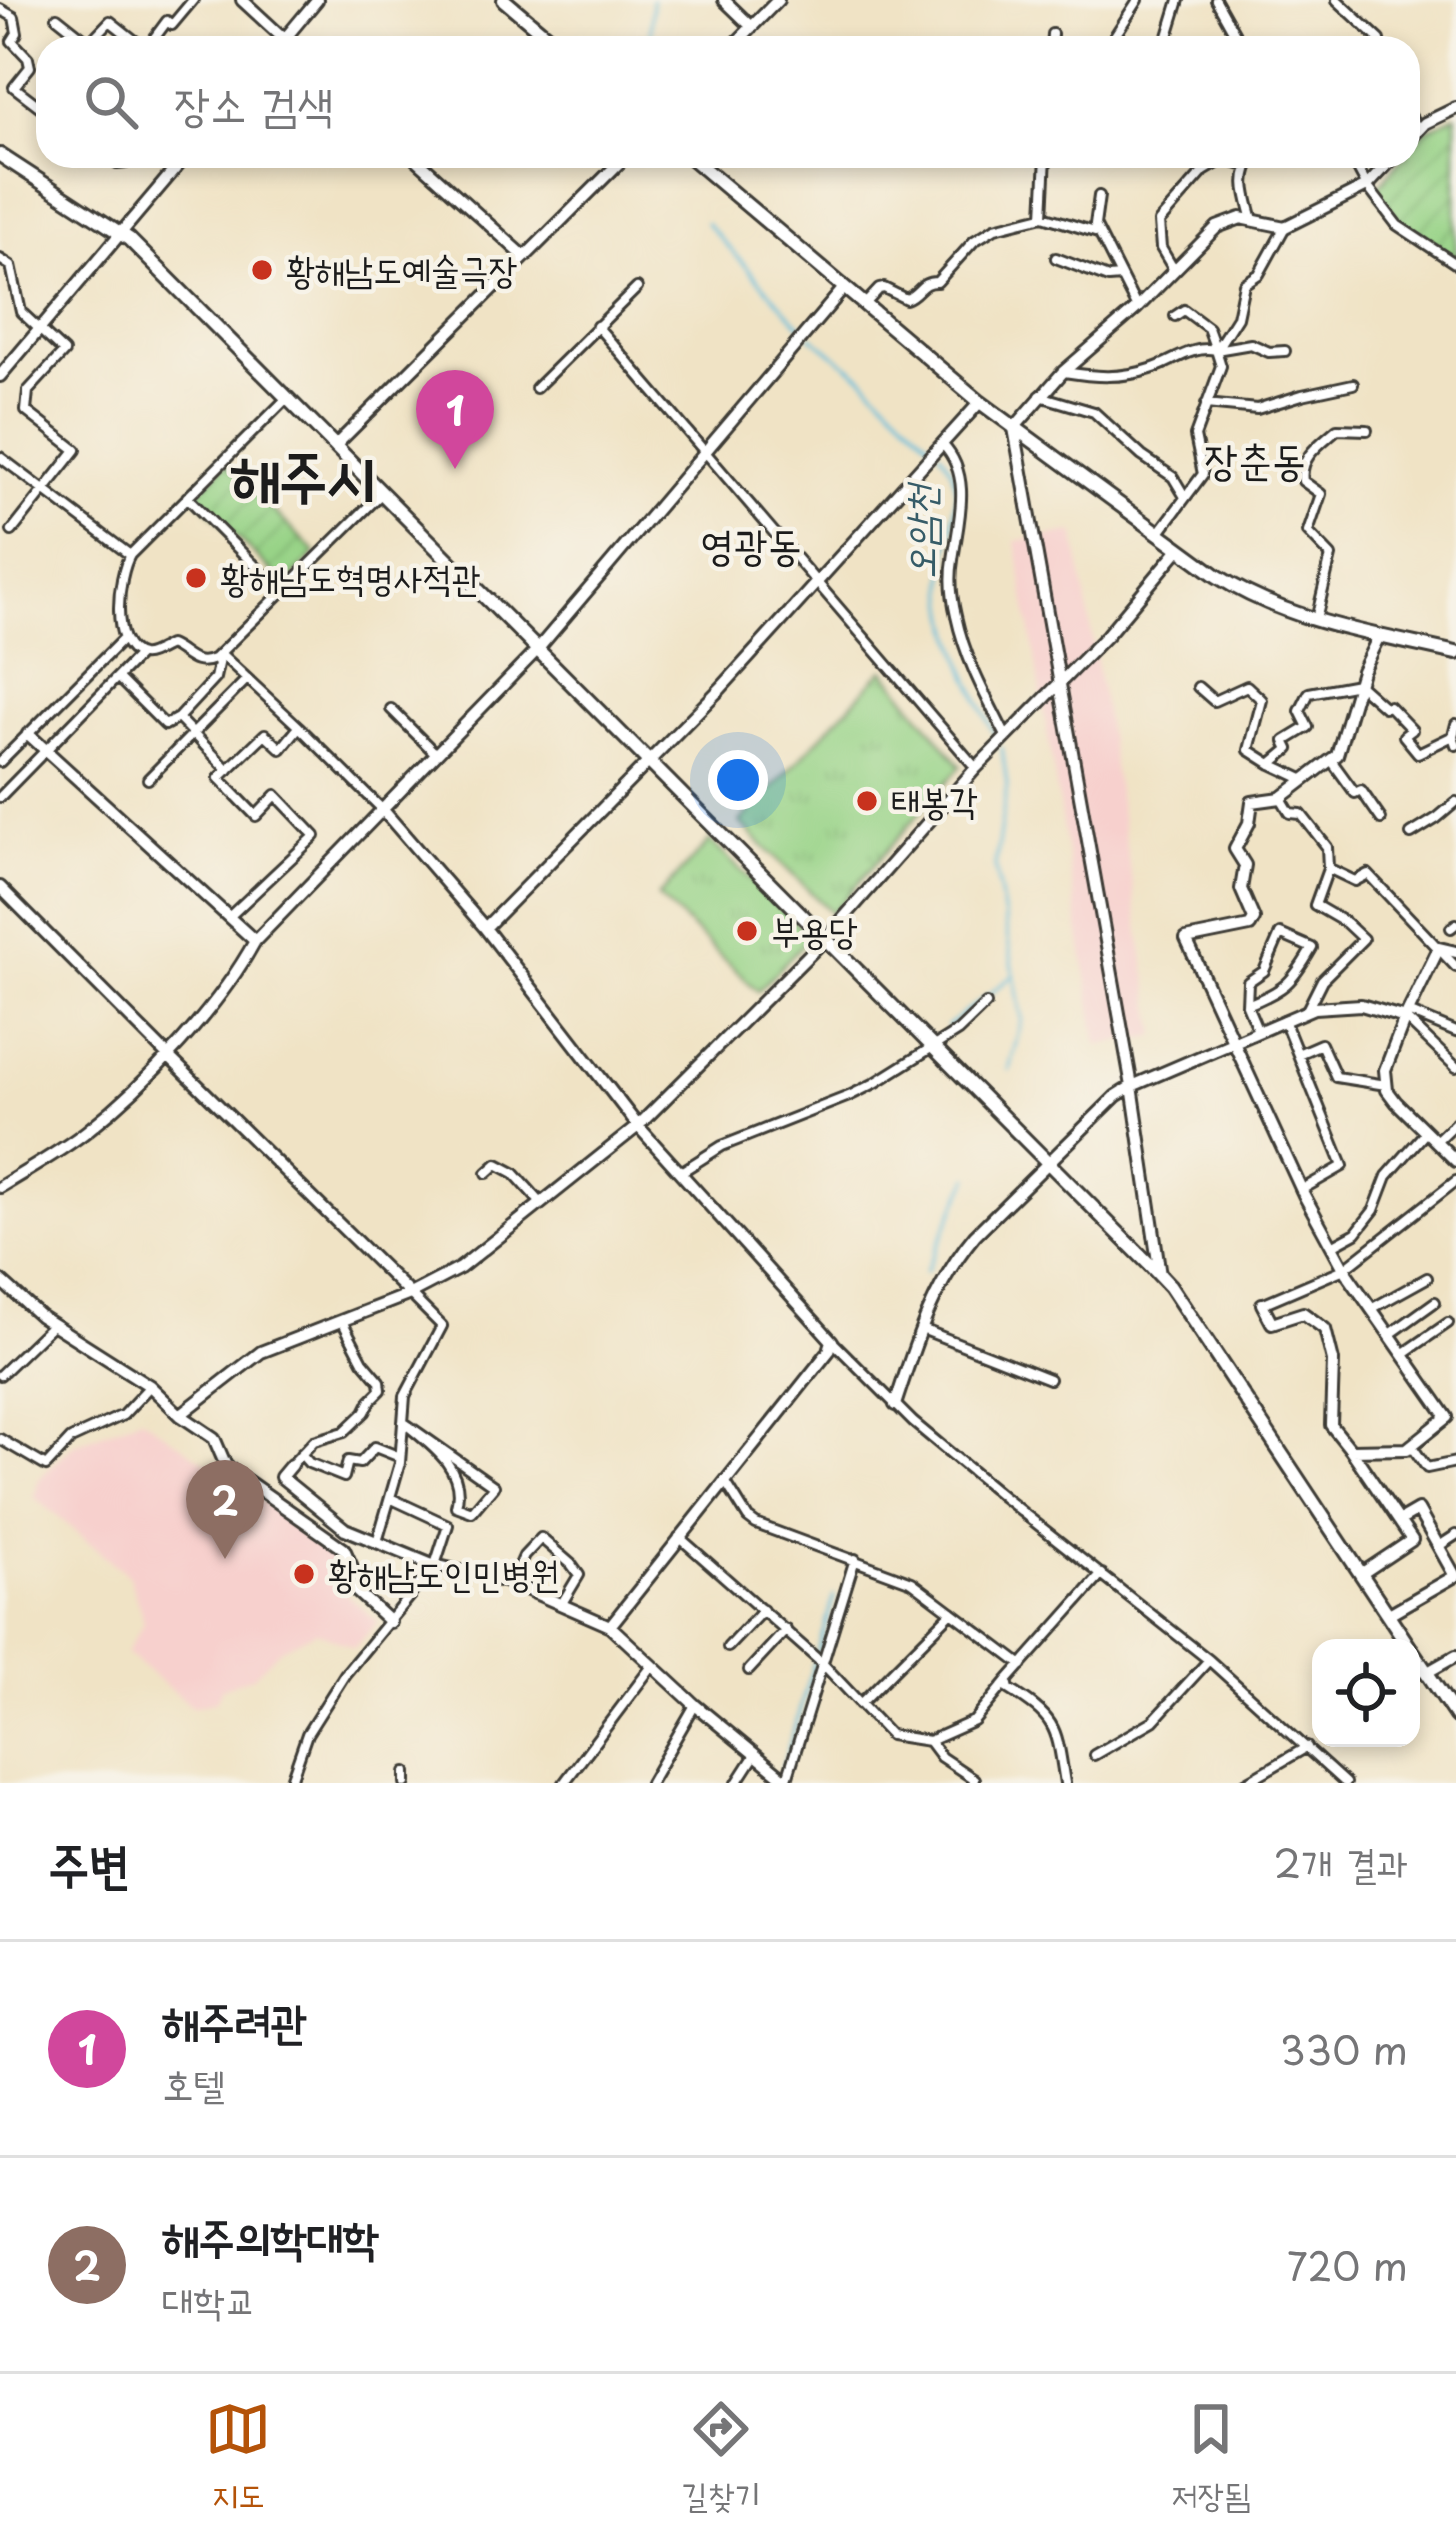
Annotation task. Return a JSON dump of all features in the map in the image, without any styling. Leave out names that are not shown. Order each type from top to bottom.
[{"type":"main road","points":[[504,0],[547,36]]},
{"type":"main road","points":[[0,154],[122,232],[1160,1275],[1405,1639]]},
{"type":"main road","points":[[703,168],[980,402],[1240,591],[1316,621],[1456,653]]},
{"type":"main road","points":[[1420,1663],[1456,1716]]},
{"type":"street","points":[[155,36],[166,21],[172,25],[193,0]]},
{"type":"street","points":[[242,0],[276,36]]},
{"type":"street","points":[[291,36],[317,0]]},
{"type":"street","points":[[724,0],[752,27]]},
{"type":"street","points":[[743,36],[778,0]]},
{"type":"street","points":[[1115,36],[1138,0]]},
{"type":"street","points":[[1168,36],[1179,0]]},
{"type":"street","points":[[1216,0],[1235,36]]},
{"type":"street","points":[[1337,0],[1376,36]]},
{"type":"street","points":[[0,9],[14,17],[17,33],[12,41],[30,67],[14,87],[36,104]]},
{"type":"street","points":[[57,17],[81,36]]},
{"type":"street","points":[[99,36],[110,21],[130,36]]},
{"type":"street","points":[[1420,128],[1456,108]]},
{"type":"street","points":[[0,376],[176,168]]},
{"type":"street","points":[[426,168],[525,257]]},
{"type":"street","points":[[335,446],[614,168]]},
{"type":"street","points":[[1042,215],[1045,168]]},
{"type":"street","points":[[1175,271],[1160,248],[1159,222],[1209,168]]},
{"type":"street","points":[[1246,168],[1252,220]]},
{"type":"street","points":[[1357,168],[1396,225],[1456,264]]},
{"type":"street","points":[[1216,350],[1237,317],[1244,284],[1259,274],[1285,227],[1367,186],[1384,168]]},
{"type":"street","points":[[1099,196],[1095,225],[1137,308]]},
{"type":"street","points":[[864,305],[884,288],[906,299],[927,281],[937,282],[974,241],[995,228],[1042,215],[1099,233]]},
{"type":"street","points":[[1160,1275],[1132,1086],[1014,428],[1063,372],[1137,308],[1216,226],[1241,218],[1285,227]]},
{"type":"street","points":[[1057,258],[1108,278],[1121,277]]},
{"type":"street","points":[[0,259],[11,266],[21,312],[64,352],[28,391],[26,411],[76,450],[12,531]]},
{"type":"street","points":[[536,388],[638,288]]},
{"type":"street","points":[[0,1187],[92,1128],[168,1056],[255,941],[537,650],[844,288]]},
{"type":"street","points":[[1158,534],[1203,474],[1195,436],[1221,367],[1208,328],[1184,310],[1175,316]]},
{"type":"street","points":[[597,326],[976,768]]},
{"type":"street","points":[[1063,372],[1107,379],[1152,369],[1201,347],[1216,350],[1251,344],[1269,352],[1285,351]]},
{"type":"street","points":[[1206,404],[1256,409],[1353,384]]},
{"type":"street","points":[[1040,396],[1094,412],[1172,477],[1185,497]]},
{"type":"street","points":[[287,398],[130,555],[121,577],[119,628],[123,639],[139,655],[169,645],[192,661],[208,662],[382,493]]},
{"type":"street","points":[[485,928],[721,688],[980,402]]},
{"type":"street","points":[[1316,621],[1330,556],[1308,532],[1321,494],[1303,481],[1301,468],[1337,429],[1367,430]]},
{"type":"street","points":[[939,450],[953,455],[962,507],[952,566],[955,613],[972,670],[1006,736]]},
{"type":"street","points":[[0,458],[130,555]]},
{"type":"street","points":[[187,497],[282,593]]},
{"type":"street","points":[[180,1415],[261,1352],[410,1294],[460,1268],[638,1126],[825,939],[976,768],[1107,635],[1179,549]]},
{"type":"street","points":[[1351,1450],[1407,1449],[1447,1417],[1344,1269],[1301,1190],[1186,938],[1250,926],[1254,919],[1241,889],[1245,865],[1235,849],[1250,824],[1252,802],[1281,798],[1337,755],[1379,636]]},
{"type":"street","points":[[0,762],[123,639]]},
{"type":"street","points":[[220,654],[382,809],[485,928],[638,1126],[832,1341],[964,1466],[1209,1660],[1345,1783]]},
{"type":"street","points":[[117,678],[165,725],[178,718],[214,678],[220,654]]},
{"type":"street","points":[[0,796],[139,655]]},
{"type":"street","points":[[148,779],[247,679]]},
{"type":"street","points":[[1271,764],[1289,749],[1285,741],[1308,728],[1300,711],[1309,693],[1358,685],[1384,707],[1389,706],[1412,730],[1404,736],[1418,753],[1454,740],[1456,724]]},
{"type":"street","points":[[1198,687],[1214,701],[1247,686],[1262,700],[1249,750],[1305,780]]},
{"type":"street","points":[[392,709],[436,754]]},
{"type":"street","points":[[178,718],[228,770]]},
{"type":"street","points":[[228,918],[315,836],[276,795],[256,816],[219,778],[265,734],[281,748],[299,727]]},
{"type":"street","points":[[28,734],[255,941]]},
{"type":"street","points":[[1331,760],[1381,819]]},
{"type":"street","points":[[1281,798],[1290,813],[1301,814],[1327,847],[1328,868],[1315,904],[1363,939],[1322,980],[1306,1011]]},
{"type":"street","points":[[1411,834],[1456,802]]},
{"type":"street","points":[[1328,868],[1355,881],[1368,874],[1456,967]]},
{"type":"street","points":[[0,886],[442,1326],[405,1396],[400,1457],[376,1543]]},
{"type":"street","points":[[1246,1004],[1294,980],[1312,948],[1280,934],[1264,971],[1248,982],[1246,1004],[1258,1031]]},
{"type":"street","points":[[1439,948],[1456,952]]},
{"type":"street","points":[[1439,948],[1385,1070],[1396,1102],[1456,1161]]},
{"type":"street","points":[[680,1172],[722,1146],[875,1083],[958,1031],[986,1004]]},
{"type":"street","points":[[896,1405],[937,1290],[959,1254],[1116,1096],[1314,1008],[1361,1005],[1456,1032]]},
{"type":"street","points":[[1407,1015],[1456,1066]]},
{"type":"street","points":[[1284,1020],[1343,1166],[1301,1190]]},
{"type":"street","points":[[1298,1054],[1321,1043],[1336,1077],[1387,1085]]},
{"type":"street","points":[[1332,1246],[1356,1233],[1374,1210],[1387,1176],[1456,1122]]},
{"type":"street","points":[[487,1173],[497,1164],[514,1173],[541,1204]]},
{"type":"street","points":[[1361,1574],[1412,1540],[1330,1425],[1333,1361],[1325,1329],[1303,1313],[1272,1323],[1262,1304],[1344,1269],[1456,1180]]},
{"type":"street","points":[[1371,1309],[1427,1278]]},
{"type":"street","points":[[0,1280],[53,1324],[150,1385],[180,1415],[214,1438],[226,1466],[344,1549],[352,1567],[341,1577],[390,1622]]},
{"type":"street","points":[[1389,1335],[1435,1302]]},
{"type":"street","points":[[341,1319],[382,1390],[344,1432],[314,1441],[281,1477],[345,1529],[435,1565],[512,1583],[610,1626],[784,1779],[855,1559]]},
{"type":"street","points":[[1402,1354],[1448,1323]]},
{"type":"street","points":[[0,1375],[53,1324]]},
{"type":"street","points":[[921,1329],[1049,1379]]},
{"type":"street","points":[[610,1626],[830,1351],[832,1341]]},
{"type":"street","points":[[0,1439],[46,1466],[71,1438],[123,1415],[150,1385]]},
{"type":"street","points":[[1443,1412],[1456,1402]]},
{"type":"street","points":[[1435,1426],[1456,1419]]},
{"type":"street","points":[[403,1422],[494,1486],[472,1512],[456,1506],[457,1481],[445,1459],[403,1422]]},
{"type":"street","points":[[1411,1445],[1427,1468],[1456,1462]]},
{"type":"street","points":[[301,1454],[309,1463],[344,1477],[348,1460],[360,1462],[375,1447],[400,1457]]},
{"type":"street","points":[[724,1480],[756,1524],[912,1582],[1022,1665]]},
{"type":"street","points":[[291,1780],[307,1734],[344,1674],[435,1565],[448,1526],[390,1498]]},
{"type":"street","points":[[1389,1614],[1455,1576],[1418,1510],[1399,1521]]},
{"type":"street","points":[[1438,1546],[1456,1535]]},
{"type":"street","points":[[680,1537],[823,1664],[890,1736],[929,1741],[974,1720],[1102,1574]]},
{"type":"street","points":[[512,1583],[524,1556],[541,1538],[579,1576],[561,1605]]},
{"type":"street","points":[[728,1647],[763,1610]]},
{"type":"street","points":[[860,1704],[952,1612]]},
{"type":"street","points":[[749,1670],[786,1630]]},
{"type":"street","points":[[1426,1672],[1456,1656]]},
{"type":"street","points":[[1094,1755],[1153,1721],[1209,1660]]},
{"type":"street","points":[[564,1783],[652,1666]]},
{"type":"street","points":[[1007,1681],[1010,1689],[1034,1704],[1056,1728],[1065,1783]]},
{"type":"street","points":[[650,1783],[695,1705]]},
{"type":"street","points":[[929,1741],[941,1757],[974,1779],[972,1783]]},
{"type":"street","points":[[1245,1783],[1307,1747]]},
{"type":"street","points":[[737,1783],[755,1755]]},
{"type":"shaded area","points":[[1075,532],[1157,1036],[1098,1045],[1016,541]]},
{"type":"shaded area","points":[[141,1417],[335,1551],[346,1568],[337,1586],[378,1622],[354,1648],[317,1631],[280,1649],[253,1676],[222,1688],[216,1701],[192,1707],[126,1653],[144,1622],[129,1576],[34,1497],[39,1479],[73,1445]]},
{"type":"green space","points":[[1456,115],[1456,258],[1400,223],[1374,191],[1394,168],[1420,168],[1420,136]]},
{"type":"green space","points":[[226,464],[316,553],[285,585],[195,496]]},
{"type":"green space","points":[[884,669],[961,766],[832,913],[740,823]]},
{"type":"green space","points":[[710,841],[810,936],[758,991],[658,897]]},
{"type":"waterway","name":"오암천","points":[[650,36],[652,0]]},
{"type":"waterway","name":"오암천","points":[[706,223],[804,329]]},
{"type":"waterway","name":"오암천","points":[[811,336],[863,377],[933,445]]},
{"type":"waterway","name":"오암천","points":[[940,452],[949,465],[956,493],[946,569],[949,614],[961,657],[997,739]]},
{"type":"waterway","name":"오암천","points":[[1002,748],[1007,785],[995,866],[1022,1019],[1009,1070]]},
{"type":"waterway","points":[[947,1026],[1013,976]]},
{"type":"waterway","points":[[925,1272],[970,1177]]},
{"type":"waterway","points":[[782,1770],[834,1596]]},
{"type":"place","name":"황해남도예술극장","points":[[262,270]]},
{"type":"place","name":"해주려관","points":[[455,469]]},
{"type":"place","name":"황해남도혁명사적관","points":[[196,578]]},
{"type":"place","name":"태봉각","points":[[867,801]]},
{"type":"place","name":"부용당","points":[[747,931]]},
{"type":"place","name":"해주의학대학","points":[[225,1559]]},
{"type":"place","name":"황해남도인민병원","points":[[304,1574]]},
{"type":"district","name":"장춘동","points":[[1255,460]]},
{"type":"district","name":"해주시","points":[[303,477]]},
{"type":"district","name":"영광동","points":[[751,545]]}]
